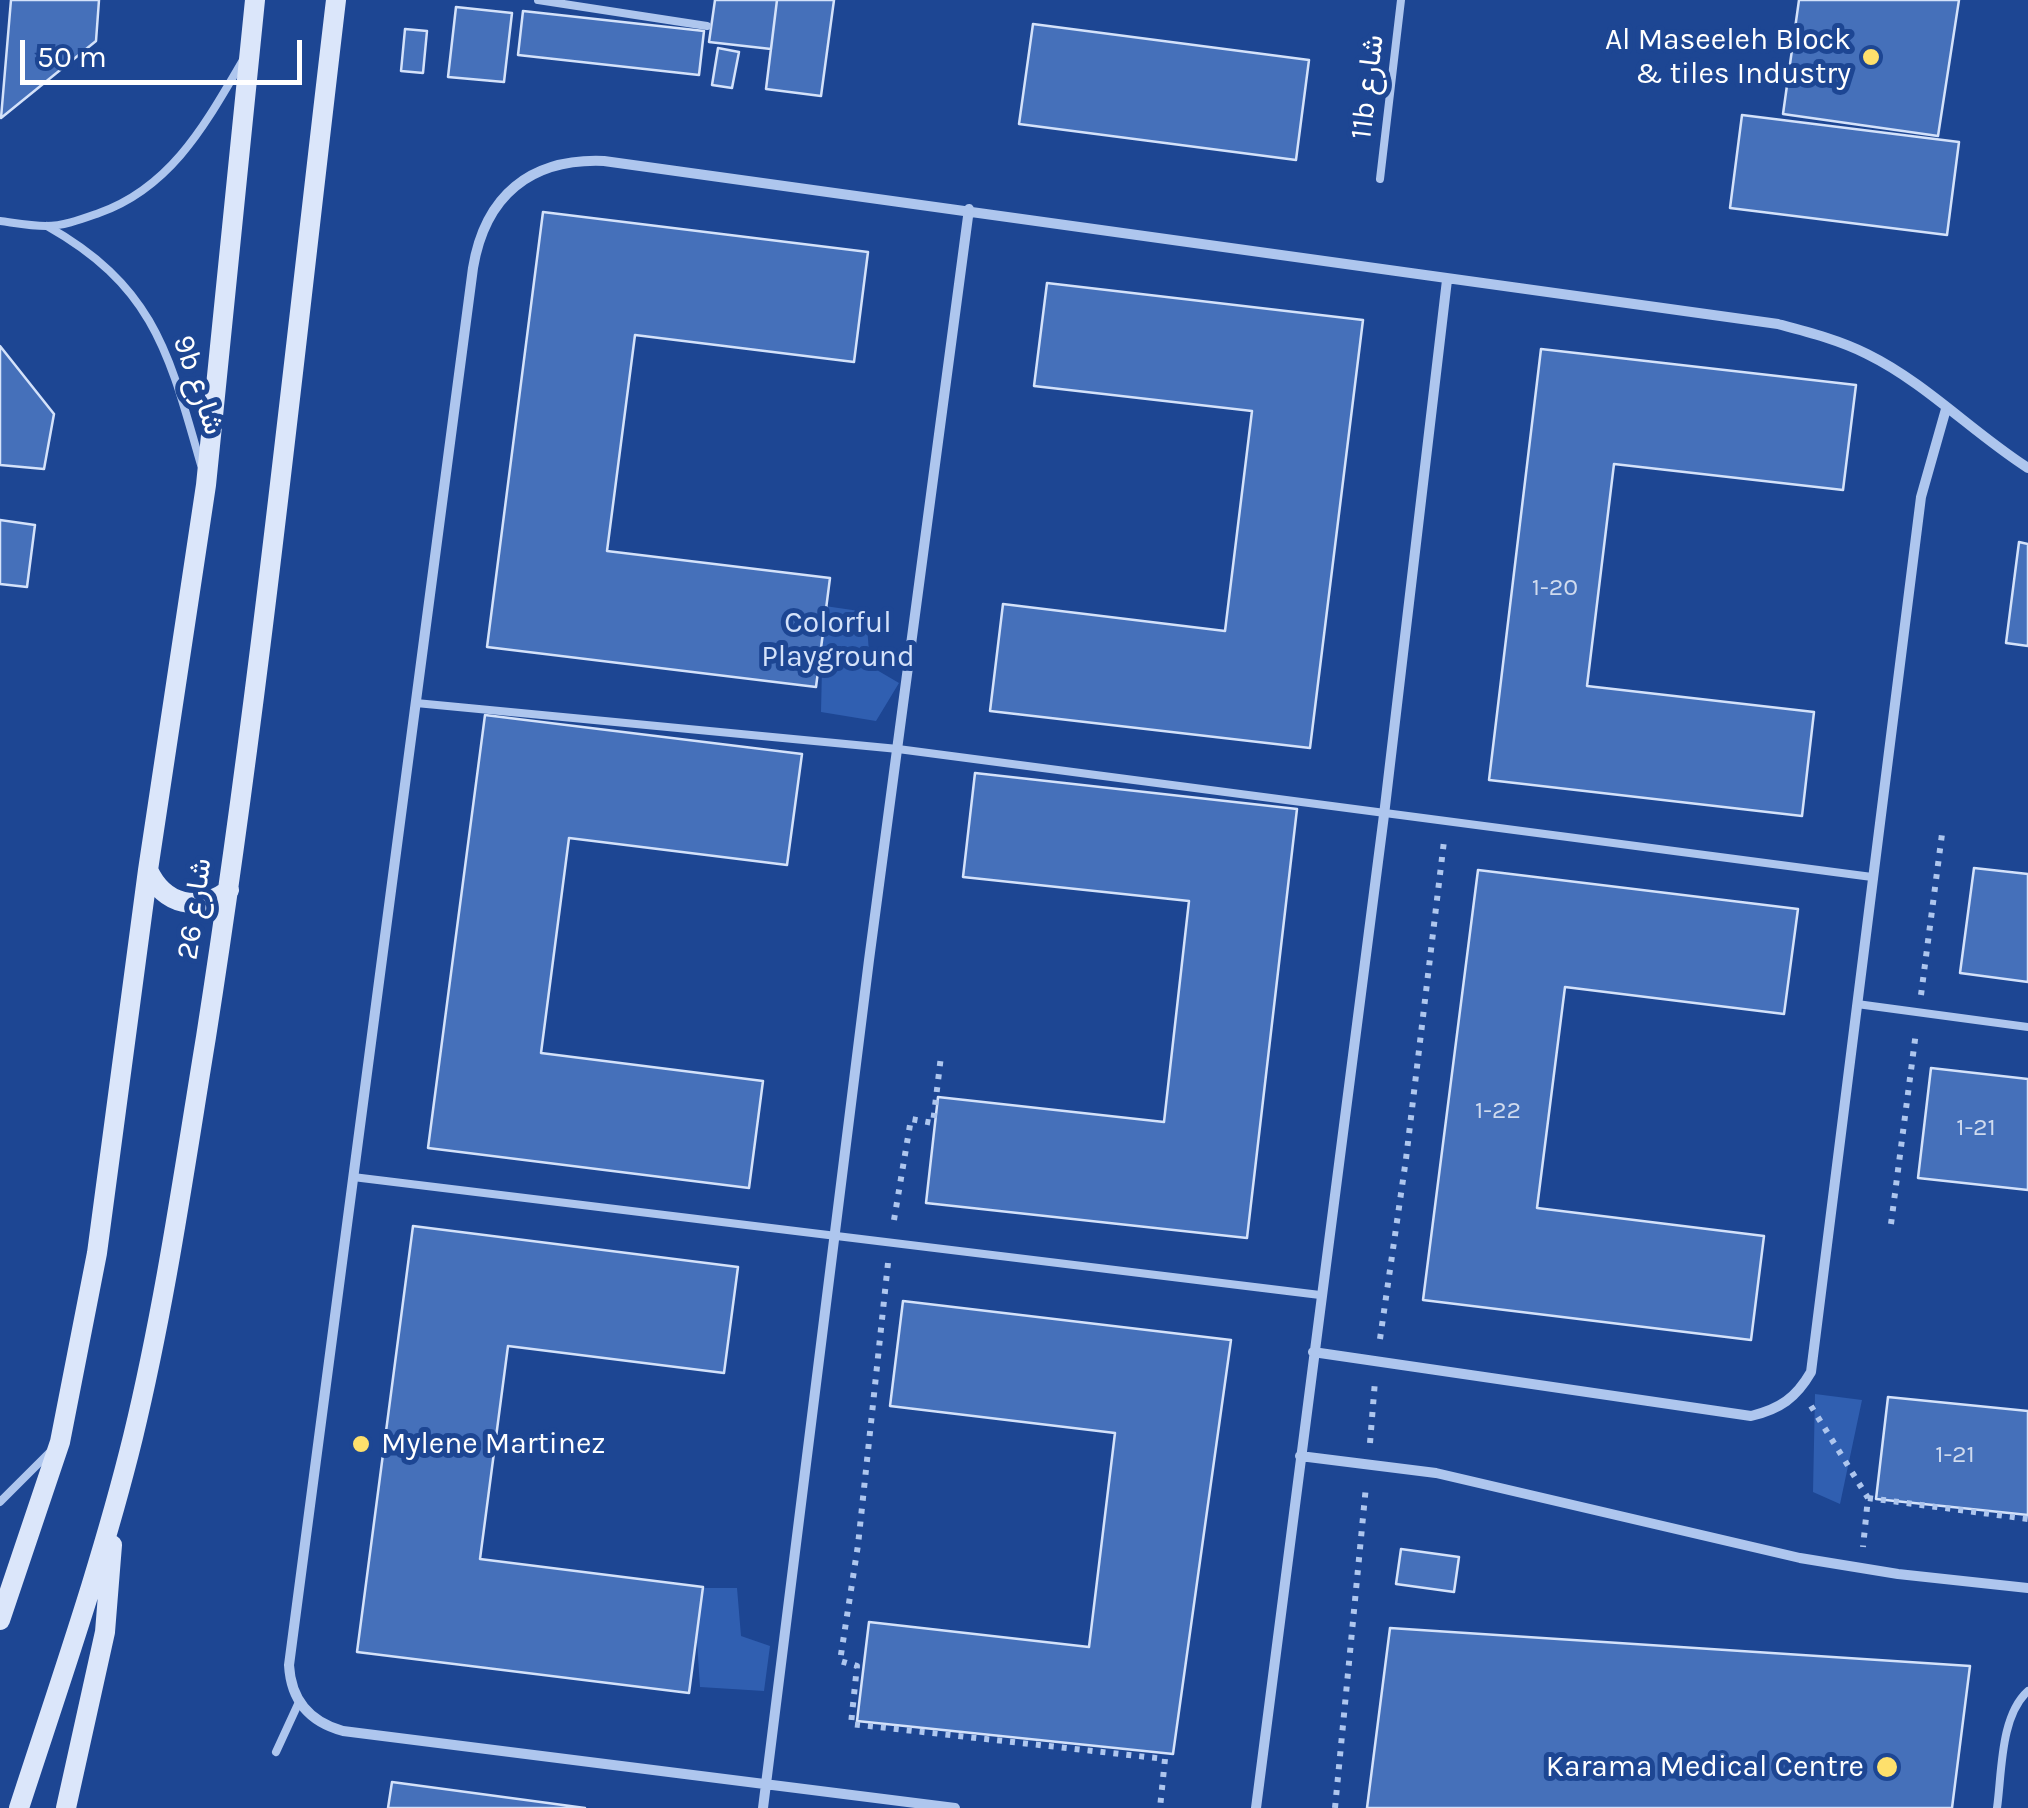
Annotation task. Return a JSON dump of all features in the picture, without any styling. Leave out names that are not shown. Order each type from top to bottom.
[{"type":"street","name":"شارع 26","points":[[0,1620],[60,1442],[97,1253],[148,870],[206,485],[256,0]]},
{"type":"street","name":"شارع 26","points":[[19,1808],[112,1516],[168,1270],[229,890],[336,0]]},
{"type":"street","points":[[955,1808],[344,1732],[310,1716],[293,1690],[289,1665],[477,245],[498,203],[515,186],[556,164],[604,161],[1778,324],[1824,336],[1868,354],[1909,379],[1985,440],[2028,468]]},
{"type":"street","points":[[762,1808],[970,209]]},
{"type":"street","points":[[1256,1808],[1384,815],[1447,280]]},
{"type":"street","points":[[1313,1352],[1750,1416],[1770,1412],[1801,1389],[1811,1372],[1921,498],[1946,409]]},
{"type":"street","points":[[148,870],[164,893],[190,904],[218,899],[229,890]]},
{"type":"street","points":[[1300,1456],[1368,1462],[1503,1488],[1752,1548],[1861,1568],[2028,1588]]},
{"type":"street","points":[[66,1808],[105,1632],[112,1516]]},
{"type":"lane","points":[[538,0],[707,26]]},
{"type":"lane","name":"11b شارع","points":[[1380,178],[1401,0]]},
{"type":"lane","name":"9b شارع","points":[[0,221],[47,226],[80,220],[112,209],[142,192],[168,172],[190,147],[250,47]]},
{"type":"lane","name":"9b شارع","points":[[47,226],[107,266],[152,322],[168,354],[206,485]]},
{"type":"lane","points":[[416,703],[898,749],[1872,877]]},
{"type":"lane","points":[[1857,1004],[2028,1027]]},
{"type":"lane","points":[[354,1177],[1320,1295]]},
{"type":"lane","points":[[0,1502],[60,1442]]},
{"type":"lane","points":[[1998,1808],[2009,1727],[2014,1711],[2028,1691]]},
{"type":"lane","points":[[276,1752],[298,1702]]},
{"type":"path","points":[[1335,1808],[1376,1362],[1406,1159],[1446,823]]},
{"type":"path","points":[[941,1056],[933,1123],[911,1118],[891,1240],[858,1545],[840,1661],[857,1666],[851,1724],[1166,1758],[1160,1808]]},
{"type":"path","points":[[1801,1389],[1868,1498],[1861,1568]]},
{"type":"path","points":[[1868,1498],[2028,1520]]},
{"type":"green space","name":"Colorful Playground","points":[[818,605],[866,612],[870,666],[899,683],[876,721],[821,712],[822,668],[796,658]]},
{"type":"green space","points":[[1815,1394],[1862,1400],[1840,1504],[1813,1492]]},
{"type":"green space","points":[[681,1588],[737,1588],[741,1636],[770,1646],[764,1691],[700,1687],[697,1641],[677,1627]]},
{"type":"building","points":[[11,0],[99,0],[96,41],[1,118]]},
{"type":"building","points":[[715,0],[777,0],[771,49],[709,42]]},
{"type":"building","points":[[777,0],[834,0],[821,96],[766,89]]},
{"type":"building","name":"Al Maseeleh Block & tiles Industry","points":[[1799,0],[1959,0],[1938,136],[1783,114]]},
{"type":"building","points":[[456,7],[512,13],[504,82],[448,77]]},
{"type":"building","points":[[523,11],[704,31],[699,75],[518,55]]},
{"type":"building","points":[[1033,24],[1309,60],[1296,160],[1019,124]]},
{"type":"building","points":[[405,29],[427,31],[423,73],[401,71]]},
{"type":"building","points":[[718,48],[739,52],[732,88],[712,85]]},
{"type":"building","points":[[1742,115],[1959,142],[1947,235],[1730,208]]},
{"type":"building","points":[[543,212],[868,252],[854,362],[635,335],[607,551],[830,578],[816,687],[487,647]]},
{"type":"building","points":[[1047,283],[1363,320],[1310,748],[990,711],[1003,604],[1225,631],[1252,411],[1034,386]]},
{"type":"building","points":[[0,346],[54,414],[44,469],[0,465]]},
{"type":"building","points":[[1541,349],[1856,385],[1843,490],[1614,464],[1587,686],[1814,712],[1802,816],[1489,780]]},
{"type":"building","points":[[0,520],[35,525],[27,587],[0,584]]},
{"type":"building","points":[[2019,542],[2028,544],[2028,646],[2006,643]]},
{"type":"building","points":[[485,715],[802,754],[787,865],[569,838],[541,1053],[763,1081],[749,1188],[428,1148]]},
{"type":"building","points":[[975,773],[1297,809],[1247,1238],[926,1203],[938,1097],[1164,1122],[1189,901],[963,877]]},
{"type":"building","points":[[1974,868],[2028,874],[2028,982],[1960,973]]},
{"type":"building","points":[[1478,870],[1798,909],[1784,1014],[1565,987],[1537,1208],[1764,1236],[1751,1340],[1423,1300]]},
{"type":"building","points":[[1931,1068],[2028,1079],[2028,1190],[1918,1178]]},
{"type":"building","points":[[413,1226],[738,1267],[724,1373],[508,1346],[480,1559],[703,1587],[689,1693],[357,1652]]},
{"type":"building","points":[[903,1301],[1231,1340],[1173,1754],[857,1721],[869,1622],[1089,1647],[1115,1433],[890,1406]]},
{"type":"building","points":[[1888,1397],[2028,1411],[2028,1515],[1876,1499]]},
{"type":"building","points":[[1401,1549],[1459,1557],[1454,1592],[1396,1584]]},
{"type":"building","points":[[1390,1628],[1970,1666],[1952,1808],[1367,1808]]},
{"type":"building","points":[[392,1782],[585,1808],[388,1808]]},
{"type":"place","name":"Al Maseeleh Block & tiles Industry","points":[[1871,57]]},
{"type":"place","name":"Mylene Martinez","points":[[361,1444]]},
{"type":"place","name":"Karama Medical Centre","points":[[1887,1767]]}]
